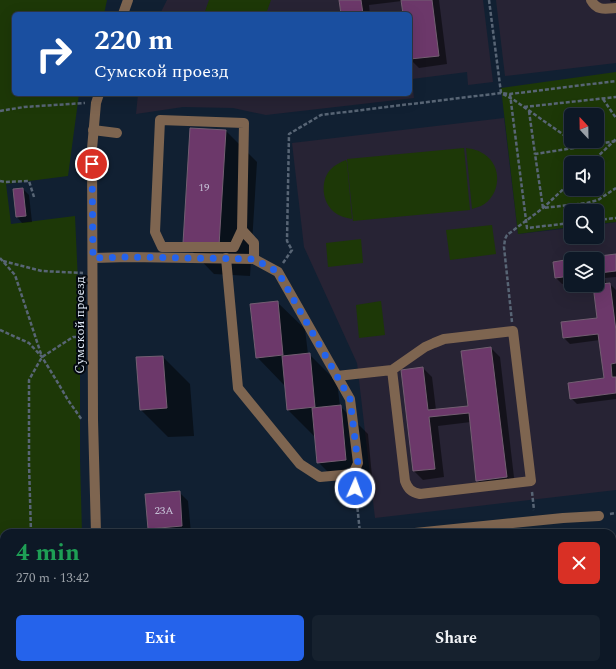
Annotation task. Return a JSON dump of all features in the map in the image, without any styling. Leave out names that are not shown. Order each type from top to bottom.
[{"type":"street","points":[[124,12],[128,0]]},
{"type":"street","points":[[591,0],[596,6],[603,9],[616,8]]},
{"type":"street","name":"Сумской проезд","points":[[96,529],[93,420],[92,149],[97,98]]},
{"type":"street","points":[[242,230],[234,247],[162,247],[155,232],[160,120],[244,123],[242,230],[254,243],[254,259]]},
{"type":"street","points":[[94,130],[117,133]]},
{"type":"street","points":[[93,258],[129,257],[226,258],[254,259],[278,272],[350,399],[358,464],[354,474],[320,477],[300,464],[238,388],[226,258]]},
{"type":"street","points":[[337,376],[392,370],[425,347],[444,339],[514,331],[531,481],[420,494],[412,492],[408,488],[405,481],[392,370]]},
{"type":"street","points":[[454,529],[563,518],[599,516]]},
{"type":"path","points":[[489,0],[501,93]]},
{"type":"path","points":[[278,272],[292,250],[287,241],[289,134],[321,115],[501,93],[510,94],[616,81]]},
{"type":"path","points":[[501,93],[529,110],[564,135]]},
{"type":"path","points":[[510,94],[527,228],[564,224]]},
{"type":"path","points":[[524,107],[616,97]]},
{"type":"path","points":[[0,111],[97,98]]},
{"type":"path","points":[[603,99],[616,118]]},
{"type":"path","points":[[529,110],[543,208]]},
{"type":"path","points":[[604,143],[615,140]]},
{"type":"path","points":[[598,156],[615,140]]},
{"type":"path","points":[[607,142],[616,145]]},
{"type":"path","points":[[535,154],[574,148]]},
{"type":"path","points":[[0,181],[29,181],[34,197]]},
{"type":"path","points":[[514,331],[504,243],[507,234],[543,208],[564,188]]},
{"type":"path","points":[[543,208],[587,203],[598,200],[616,188]]},
{"type":"path","points":[[604,219],[616,218]]},
{"type":"path","points":[[0,258],[15,275],[42,357]]},
{"type":"path","points":[[3,261],[42,270],[73,273],[93,272]]},
{"type":"path","points":[[0,330],[29,342],[42,357],[82,420]]},
{"type":"path","points":[[31,529],[29,380],[42,357],[73,337],[93,336]]},
{"type":"path","points":[[354,474],[360,529]]},
{"type":"shaded area","points":[[167,0],[483,0],[493,82],[468,85],[467,72],[412,79],[412,12],[161,12]]},
{"type":"shaded area","points":[[496,0],[616,0],[616,63],[505,76]]},
{"type":"shaded area","points":[[412,79],[414,98],[266,115],[233,108],[183,107],[136,114],[138,96],[412,96]]},
{"type":"shaded area","points":[[504,118],[518,234],[564,229],[564,244],[604,244],[604,224],[616,222],[616,490],[375,518],[357,363],[304,247],[292,143]]},
{"type":"green space","points":[[0,0],[107,0],[104,12],[12,12],[12,96],[79,96],[68,176],[6,184],[11,224],[75,216],[80,326],[80,459],[82,529],[0,529]]},
{"type":"green space","points":[[209,0],[271,0],[267,12],[205,12]]},
{"type":"green space","points":[[616,72],[616,222],[604,223],[604,204],[564,204],[564,228],[518,234],[501,88]]},
{"type":"green space","points":[[464,148],[470,210],[353,221],[347,159]]},
{"type":"green space","points":[[466,148],[484,154],[490,159],[497,173],[496,188],[493,195],[481,206],[472,209]]},
{"type":"green space","points":[[346,160],[352,219],[343,217],[334,212],[327,203],[324,192],[325,180],[330,170]]},
{"type":"green space","points":[[492,225],[496,254],[450,260],[446,230]]},
{"type":"green space","points":[[361,239],[363,263],[328,267],[326,243]]},
{"type":"green space","points":[[381,301],[385,335],[359,338],[356,305]]},
{"type":"building","points":[[339,0],[361,0],[363,12],[341,12]]},
{"type":"building","points":[[401,0],[432,0],[439,56],[412,59],[412,12],[403,12]]},
{"type":"building","points":[[190,128],[226,130],[219,246],[183,243]]},
{"type":"building","points":[[23,188],[26,216],[16,217],[13,189]]},
{"type":"building","points":[[616,254],[616,271],[604,272],[604,255]]},
{"type":"building","points":[[564,260],[564,277],[555,278],[553,262]]},
{"type":"building","points":[[610,283],[616,331],[616,363],[611,364],[612,377],[616,377],[616,393],[570,399],[568,383],[604,378],[598,334],[563,338],[561,322],[597,318],[594,292],[604,292],[604,284]]},
{"type":"building","points":[[278,301],[283,355],[256,358],[250,304]]},
{"type":"building","points":[[491,347],[507,477],[476,481],[469,413],[429,417],[435,469],[413,471],[401,370],[423,367],[428,410],[468,406],[461,351]]},
{"type":"building","points":[[310,353],[315,407],[287,410],[282,356]]},
{"type":"building","points":[[163,356],[167,408],[140,410],[136,357]]},
{"type":"building","points":[[341,405],[346,460],[317,463],[312,408]]},
{"type":"building","points":[[180,491],[182,526],[148,529],[145,494]]},
{"type":"route","points":[[92,164],[93,258],[129,257],[254,259],[278,272],[350,399],[358,464],[354,474],[355,488]]}]
